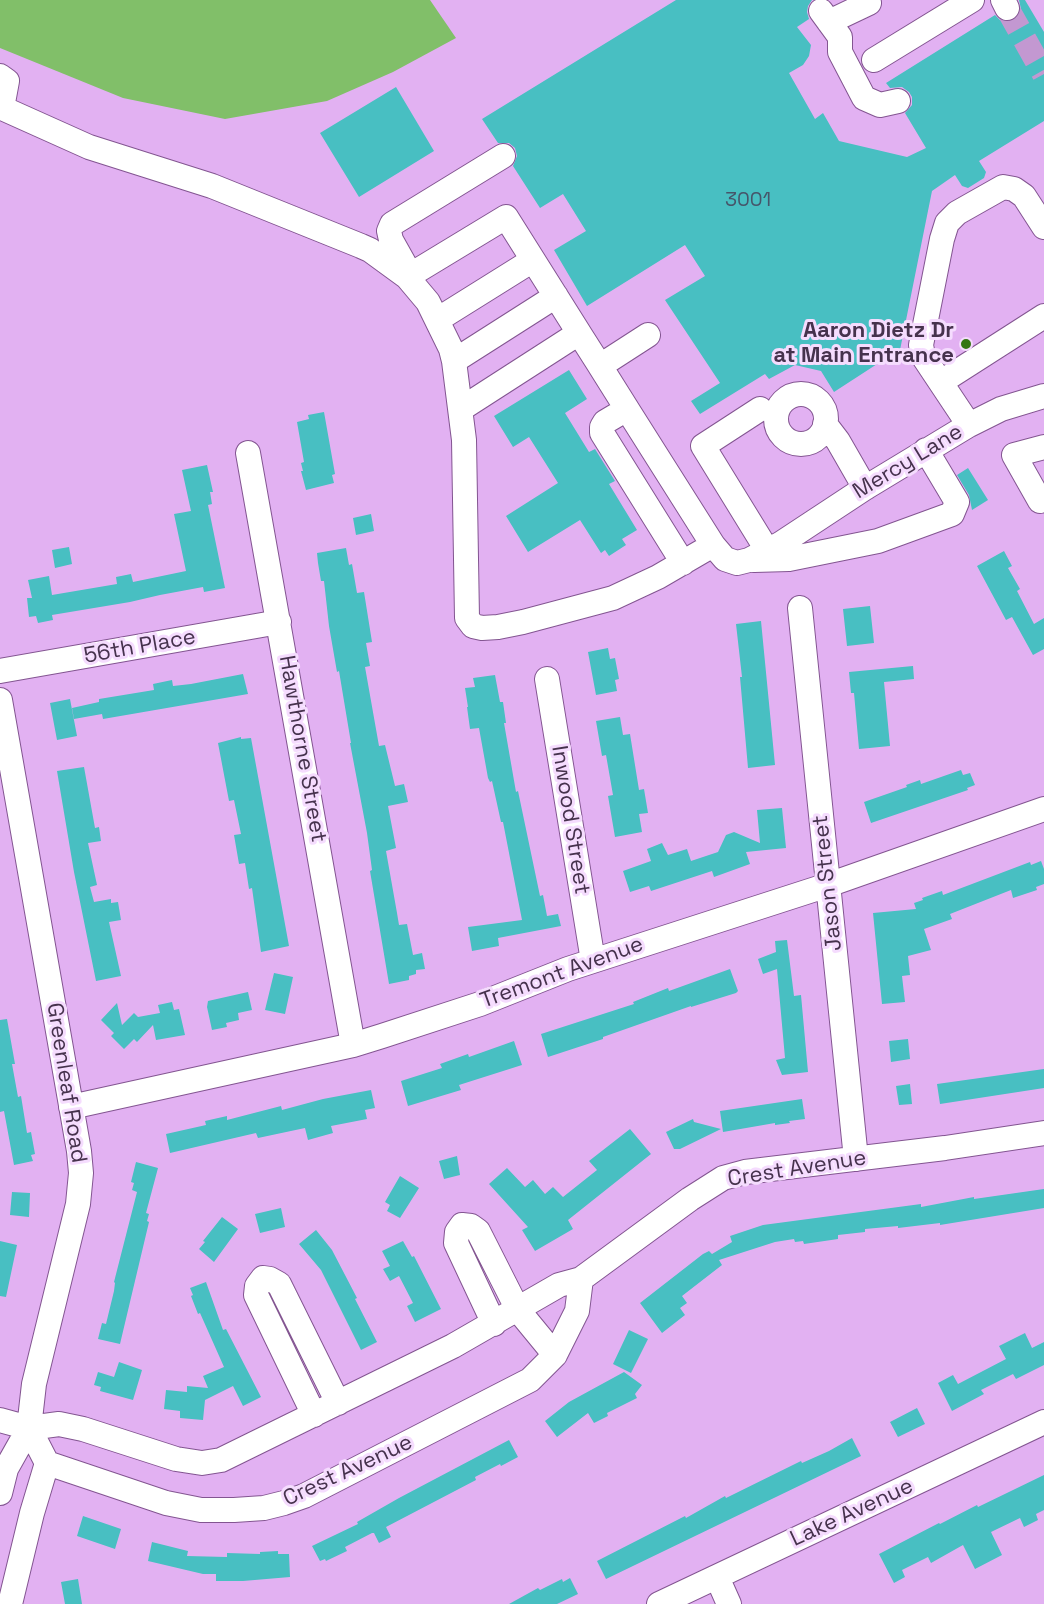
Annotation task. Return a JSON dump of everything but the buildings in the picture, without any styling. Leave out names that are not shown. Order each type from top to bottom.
[{"type":"street","points":[[874,60],[972,0]]},
{"type":"street","points":[[865,1],[825,17],[840,37],[840,52],[864,98],[880,105],[898,101]]},
{"type":"street","points":[[0,76],[7,81],[2,108],[89,147],[212,186],[361,246],[408,276]]},
{"type":"street","points":[[502,156],[392,224],[389,231],[408,276],[428,302],[437,320],[451,349],[454,362],[464,440],[467,618],[472,626],[482,628],[515,623],[604,600],[683,563],[713,545]]},
{"type":"street","points":[[969,425],[923,356],[921,345],[947,224],[957,213],[1003,187],[1014,189],[1024,196],[1044,227]]},
{"type":"street","points":[[408,276],[506,217],[713,545],[725,559],[737,563],[765,551]]},
{"type":"street","points":[[437,320],[533,260]]},
{"type":"street","points":[[454,362],[556,296]]},
{"type":"street","points":[[941,382],[1044,316]]},
{"type":"street","points":[[461,409],[579,333]]},
{"type":"street","points":[[600,366],[648,335]]},
{"type":"street","name":"Mercy Lane","points":[[765,551],[969,425],[1001,409],[1044,396]]},
{"type":"street","points":[[627,409],[605,422],[602,434],[683,563]]},
{"type":"street","points":[[760,409],[703,446],[765,551],[789,559],[878,541],[952,514],[957,502],[926,450]]},
{"type":"street","points":[[825,424],[838,441],[865,488]]},
{"type":"street","points":[[1044,447],[1014,454],[1040,501],[1044,500]]},
{"type":"street","name":"Hawthorne Street","points":[[248,453],[353,1045]]},
{"type":"street","name":"Jason Street","points":[[800,608],[856,1159]]},
{"type":"street","name":"56th Place","points":[[0,671],[279,622]]},
{"type":"street","name":"Inwood Street","points":[[547,679],[593,961]]},
{"type":"street","name":"Greenleaf Road","points":[[0,700],[79,1150],[81,1173],[78,1204],[34,1384],[29,1428],[6,1469],[0,1493]]},
{"type":"street","name":"Tremont Avenue","points":[[71,1107],[353,1045],[480,1004],[593,961],[828,885],[1044,809]]},
{"type":"street","name":"Crest Avenue","points":[[0,1420],[29,1428],[59,1424],[75,1427],[176,1459],[202,1463],[221,1460],[453,1346],[559,1286],[580,1279],[690,1199],[723,1178],[745,1173],[1044,1133]]},
{"type":"street","points":[[494,1324],[456,1243],[457,1232],[462,1225],[471,1226],[478,1231],[518,1310],[555,1355]]},
{"type":"street","points":[[314,1415],[256,1295],[257,1286],[263,1278],[279,1284],[338,1403]]},
{"type":"street","name":"Crest Avenue","points":[[47,1463],[166,1503],[201,1510],[264,1508],[304,1496],[530,1380],[555,1355],[577,1311],[580,1279]]},
{"type":"street","name":"Lake Avenue","points":[[660,1604],[1044,1422]]},
{"type":"street","points":[[10,1604],[32,1513],[47,1463],[29,1428]]},
{"type":"street","points":[[717,1577],[729,1604]]},
{"type":"green space","points":[[0,0],[430,0],[456,38],[393,72],[327,101],[225,119],[123,98],[0,48]]},
{"type":"tunnel","points":[[1007,8],[1044,74]]},
{"type":"place","name":"Aaron Dietz Dr at Main Entrance","points":[[966,344]]}]
